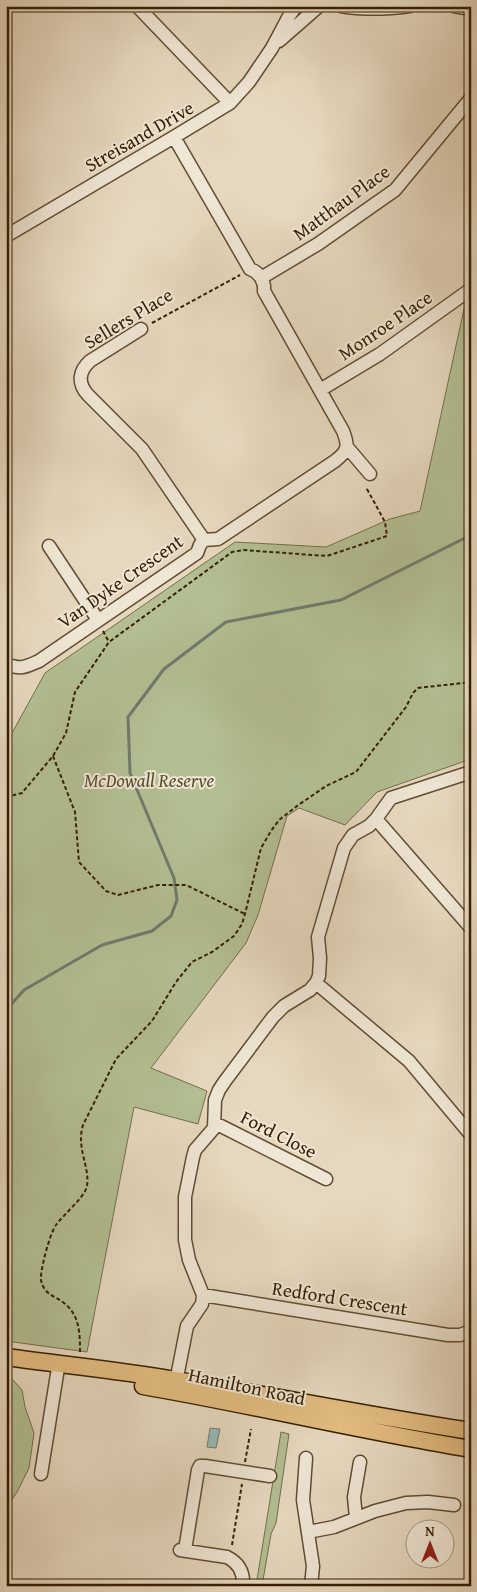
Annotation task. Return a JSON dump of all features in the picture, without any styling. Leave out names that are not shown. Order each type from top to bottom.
[{"type":"main road","name":"Hamilton Road","points":[[11,1358],[106,1369],[364,1430],[471,1449]]},
{"type":"main road","name":"Hamilton Road","points":[[11,1358],[104,1379],[176,1386],[471,1431]]},
{"type":"street","points":[[137,6],[230,103]]},
{"type":"street","name":"Streisand Drive","points":[[6,236],[230,103],[249,82],[272,48],[296,6]]},
{"type":"street","points":[[319,6],[325,6]]},
{"type":"street","name":"Streisand Drive","points":[[272,48],[319,6]]},
{"type":"street","points":[[341,6],[357,9],[387,9],[410,6]]},
{"type":"street","points":[[454,6],[471,9]]},
{"type":"street","name":"Matthau Place","points":[[261,278],[318,244],[395,190],[471,98]]},
{"type":"street","points":[[174,137],[250,268],[257,271],[265,284],[264,291],[343,431],[347,440],[347,447],[370,474]]},
{"type":"street","name":"Monroe Place","points":[[320,390],[380,354],[471,289]]},
{"type":"street","name":"Sellers Place","points":[[141,329],[90,361],[84,367],[81,384],[83,390],[142,448],[204,540]]},
{"type":"street","name":"Van Dyke Crescent","points":[[6,664],[16,668],[23,668],[39,661],[197,553],[204,540],[218,538],[344,454],[347,447]]},
{"type":"street","points":[[49,546],[98,620]]},
{"type":"street","points":[[176,1386],[187,1326],[202,1304],[203,1295],[189,1260],[186,1240],[185,1197],[192,1157],[195,1150],[214,1128],[215,1100],[219,1090],[272,1017],[284,1006],[310,990],[316,983],[319,976],[318,937],[344,848],[353,836],[369,826],[392,798],[471,772]]},
{"type":"street","points":[[376,819],[471,928]]},
{"type":"street","points":[[316,983],[409,1061],[471,1136]]},
{"type":"street","name":"Ford Close","points":[[215,1123],[326,1179]]},
{"type":"street","name":"Redford Crescent","points":[[203,1295],[448,1335],[460,1335],[471,1331]]},
{"type":"street","points":[[41,1474],[58,1368]]},
{"type":"street","points":[[306,1458],[303,1500],[314,1566],[311,1586]]},
{"type":"street","points":[[356,1518],[354,1497],[360,1462]]},
{"type":"street","points":[[243,1586],[243,1575],[232,1559],[182,1550],[198,1470],[200,1466],[205,1466],[270,1476]]},
{"type":"street","points":[[308,1532],[334,1527],[406,1502],[454,1505]]},
{"type":"path","name":"Sellers Place","points":[[141,329],[250,268]]},
{"type":"path","points":[[6,798],[22,793],[54,756],[66,733],[75,692],[109,642],[232,552],[242,550],[327,556],[387,536],[385,522],[367,490],[370,474]]},
{"type":"path","points":[[80,1356],[80,1328],[68,1306],[52,1297],[43,1288],[41,1270],[53,1230],[86,1189],[86,1173],[81,1143],[83,1125],[116,1059],[152,1020],[176,982],[192,962],[212,952],[234,936],[242,924],[262,848],[279,820],[326,786],[356,772],[372,753],[418,688],[471,682]]},
{"type":"path","points":[[54,756],[75,812],[80,862],[106,891],[118,895],[158,885],[186,885],[245,914]]},
{"type":"path","points":[[231,1548],[251,1428]]},
{"type":"green space","name":"McDowall Reserve","points":[[471,303],[471,759],[377,792],[345,825],[299,808],[287,816],[258,915],[246,943],[151,1068],[207,1091],[198,1124],[134,1107],[87,1352],[6,1341],[6,744],[45,673],[235,542],[326,547],[390,519],[420,511],[464,309]]},
{"type":"green space","points":[[6,1372],[22,1390],[25,1407],[34,1433],[29,1468],[6,1509]]},
{"type":"green space","points":[[281,1432],[289,1434],[276,1523],[271,1534],[262,1586],[256,1586]]},
{"type":"water","points":[[210,1428],[220,1429],[216,1448],[207,1447]]},
{"type":"waterway","points":[[6,1010],[24,990],[102,945],[152,931],[171,916],[177,900],[174,878],[130,773],[128,717],[164,669],[226,622],[341,600],[471,535]]}]
